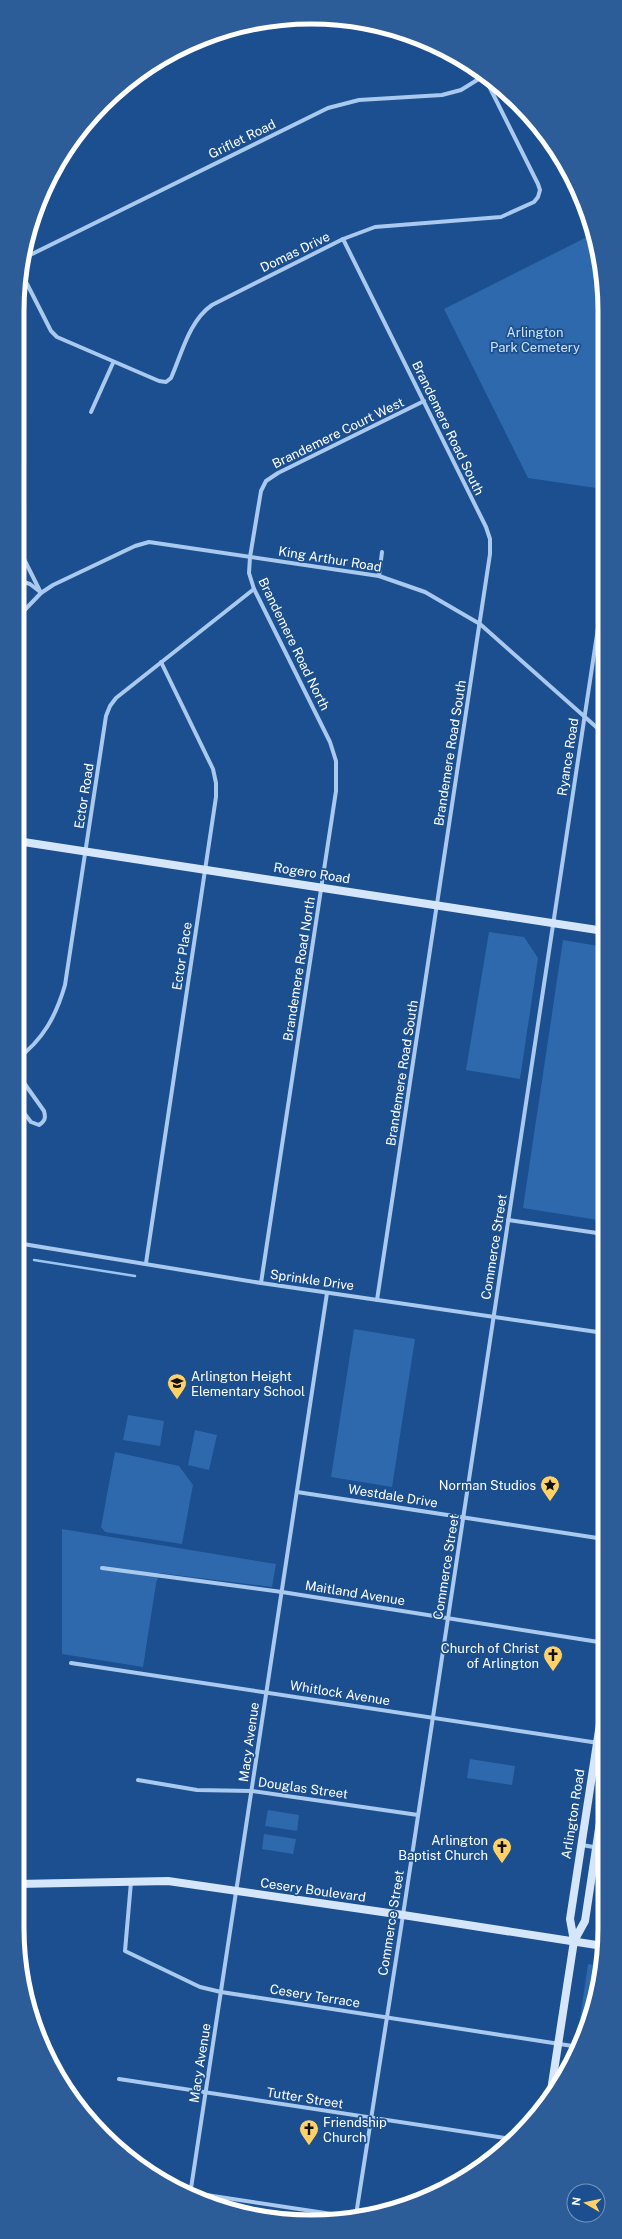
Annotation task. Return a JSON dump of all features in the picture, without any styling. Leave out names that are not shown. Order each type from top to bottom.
[{"type":"main road","name":"Rogero Road","points":[[24,841],[598,930]]},
{"type":"main road","name":"Arlington Road","points":[[552,2084],[574,1941],[570,1919],[581,1845],[598,1759]]},
{"type":"main road","name":"Arlington Road","points":[[574,1941],[585,1921],[598,1834]]},
{"type":"main road","name":"Cesery Boulevard","points":[[24,1884],[60,1885],[168,1881],[597,1945]]},
{"type":"street","name":"Griflet Road","points":[[30,255],[328,108],[359,100],[442,95],[461,90],[480,79]]},
{"type":"street","name":"Domas Drive","points":[[26,281],[51,331],[57,337],[112,362],[159,381],[166,382],[171,378],[195,323],[202,312],[212,305],[343,240],[375,227],[401,223],[501,217],[534,202],[538,197],[540,190],[538,184],[489,85]]},
{"type":"street","name":"Brandemere Road South","points":[[343,240],[486,527],[490,540],[490,554],[480,624],[377,1300]]},
{"type":"street","points":[[91,412],[112,362]]},
{"type":"street","name":"Brandemere Court West","points":[[250,557],[261,491],[266,481],[278,473],[424,401]]},
{"type":"street","name":"King Arthur Road","points":[[41,592],[135,546],[150,542],[379,576],[425,592],[480,624],[598,729]]},
{"type":"street","points":[[379,576],[382,552]]},
{"type":"street","name":"Brandemere Road North","points":[[250,557],[249,573],[254,588],[330,742],[336,761],[336,791],[261,1283]]},
{"type":"street","points":[[24,559],[41,592]]},
{"type":"street","points":[[24,582],[30,584],[41,592]]},
{"type":"street","name":"Ector Road","points":[[24,1053],[37,1041],[50,1025],[65,985],[106,716],[110,706],[116,698],[254,588]]},
{"type":"street","points":[[24,610],[41,592]]},
{"type":"street","name":"Ryance Road","points":[[554,922],[598,627]]},
{"type":"street","name":"Ector Place","points":[[146,1263],[216,797],[216,783],[213,769],[161,662]]},
{"type":"street","name":"Commerce Street","points":[[357,2211],[554,922]]},
{"type":"street","points":[[24,1082],[44,1111],[46,1117],[44,1122],[39,1125],[31,1122],[24,1113]]},
{"type":"street","points":[[508,1220],[598,1233]]},
{"type":"street","name":"Sprinkle Drive","points":[[24,1244],[261,1283],[598,1332]]},
{"type":"street","name":"Macy Avenue","points":[[191,2188],[298,1492],[327,1293]]},
{"type":"street","name":"Westdale Drive","points":[[298,1492],[598,1538]]},
{"type":"street","name":"Maitland Avenue","points":[[102,1568],[282,1592],[598,1641]]},
{"type":"street","name":"Whitlock Avenue","points":[[71,1663],[598,1744]]},
{"type":"street","name":"Douglas Street","points":[[138,1780],[197,1790],[252,1791],[418,1814]]},
{"type":"street","points":[[581,1845],[596,1847]]},
{"type":"street","name":"Cesery Terrace","points":[[131,1882],[125,1951],[200,1987],[221,1992],[572,2046]]},
{"type":"street","name":"Tutter Street","points":[[120,2079],[506,2138]]},
{"type":"street","points":[[211,2197],[331,2214]]},
{"type":"green space","name":"Arlington Park Cemetery","points":[[588,237],[596,274],[598,311],[598,488],[528,478],[444,309]]},
{"type":"green space","points":[[489,932],[524,937],[538,958],[520,1079],[466,1070]]},
{"type":"green space","points":[[563,940],[598,946],[598,1220],[523,1208]]},
{"type":"green space","points":[[354,1329],[415,1339],[392,1487],[331,1477]]},
{"type":"green space","points":[[128,1415],[164,1421],[160,1446],[123,1440]]},
{"type":"green space","points":[[195,1430],[217,1435],[209,1470],[188,1465]]},
{"type":"green space","points":[[115,1452],[179,1466],[193,1485],[182,1544],[105,1532],[101,1527]]},
{"type":"green space","points":[[62,1529],[276,1564],[272,1587],[159,1573],[143,1667],[62,1654]]},
{"type":"green space","points":[[470,1759],[515,1766],[512,1785],[467,1778]]},
{"type":"green space","points":[[268,1810],[299,1815],[297,1831],[265,1826]]},
{"type":"green space","points":[[264,1834],[296,1839],[293,1854],[262,1849]]},
{"type":"green space","points":[[588,1964],[596,1965],[588,2002],[578,2033]]},
{"type":"waterway","points":[[34,1260],[135,1276]]},
{"type":"place","name":"Arlington Height Elementary School","points":[[177,1400]]},
{"type":"place","name":"Norman Studios","points":[[550,1502]]},
{"type":"place","name":"Church of Christ of Arlington","points":[[553,1672]]},
{"type":"place","name":"Arlington Baptist Church","points":[[502,1864]]},
{"type":"place","name":"Friendship Church","points":[[309,2146]]}]
